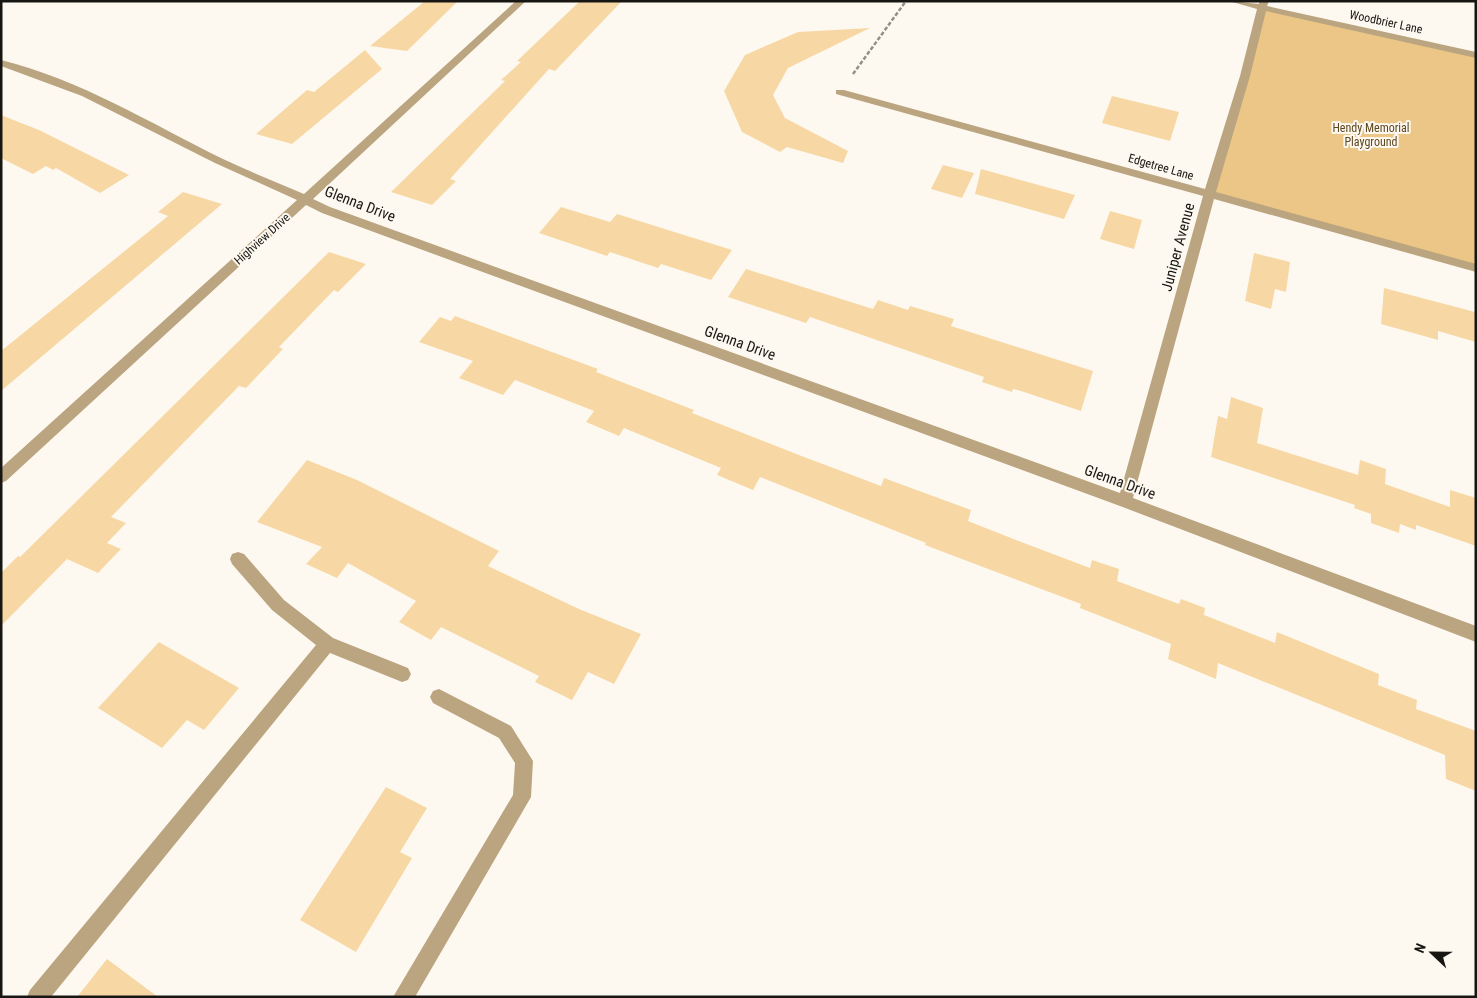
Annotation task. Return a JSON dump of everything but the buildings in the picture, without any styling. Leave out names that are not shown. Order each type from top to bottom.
[{"type":"street","name":"Highview Drive","points":[[1,477],[522,1]]},
{"type":"street","name":"Woodbrier Lane","points":[[1233,1],[1263,4],[1476,55]]},
{"type":"street","name":"Juniper Avenue","points":[[1125,501],[1209,195],[1245,76],[1263,4]]},
{"type":"street","name":"Glenna Drive","points":[[1,63],[61,82],[128,112],[265,184],[305,199],[326,210],[1125,501],[1476,634]]},
{"type":"street","name":"Edgetree Lane","points":[[840,92],[1476,268]]},
{"type":"street","points":[[238,558],[278,605],[327,644],[402,674]]},
{"type":"street","points":[[37,997],[327,644]]},
{"type":"street","points":[[403,997],[522,797],[524,760],[505,732],[439,697]]},
{"type":"path","points":[[840,92],[906,1]]},
{"type":"green space","name":"Hendy Memorial Playground","points":[[1262,8],[1476,55],[1476,268],[1209,195]]}]
